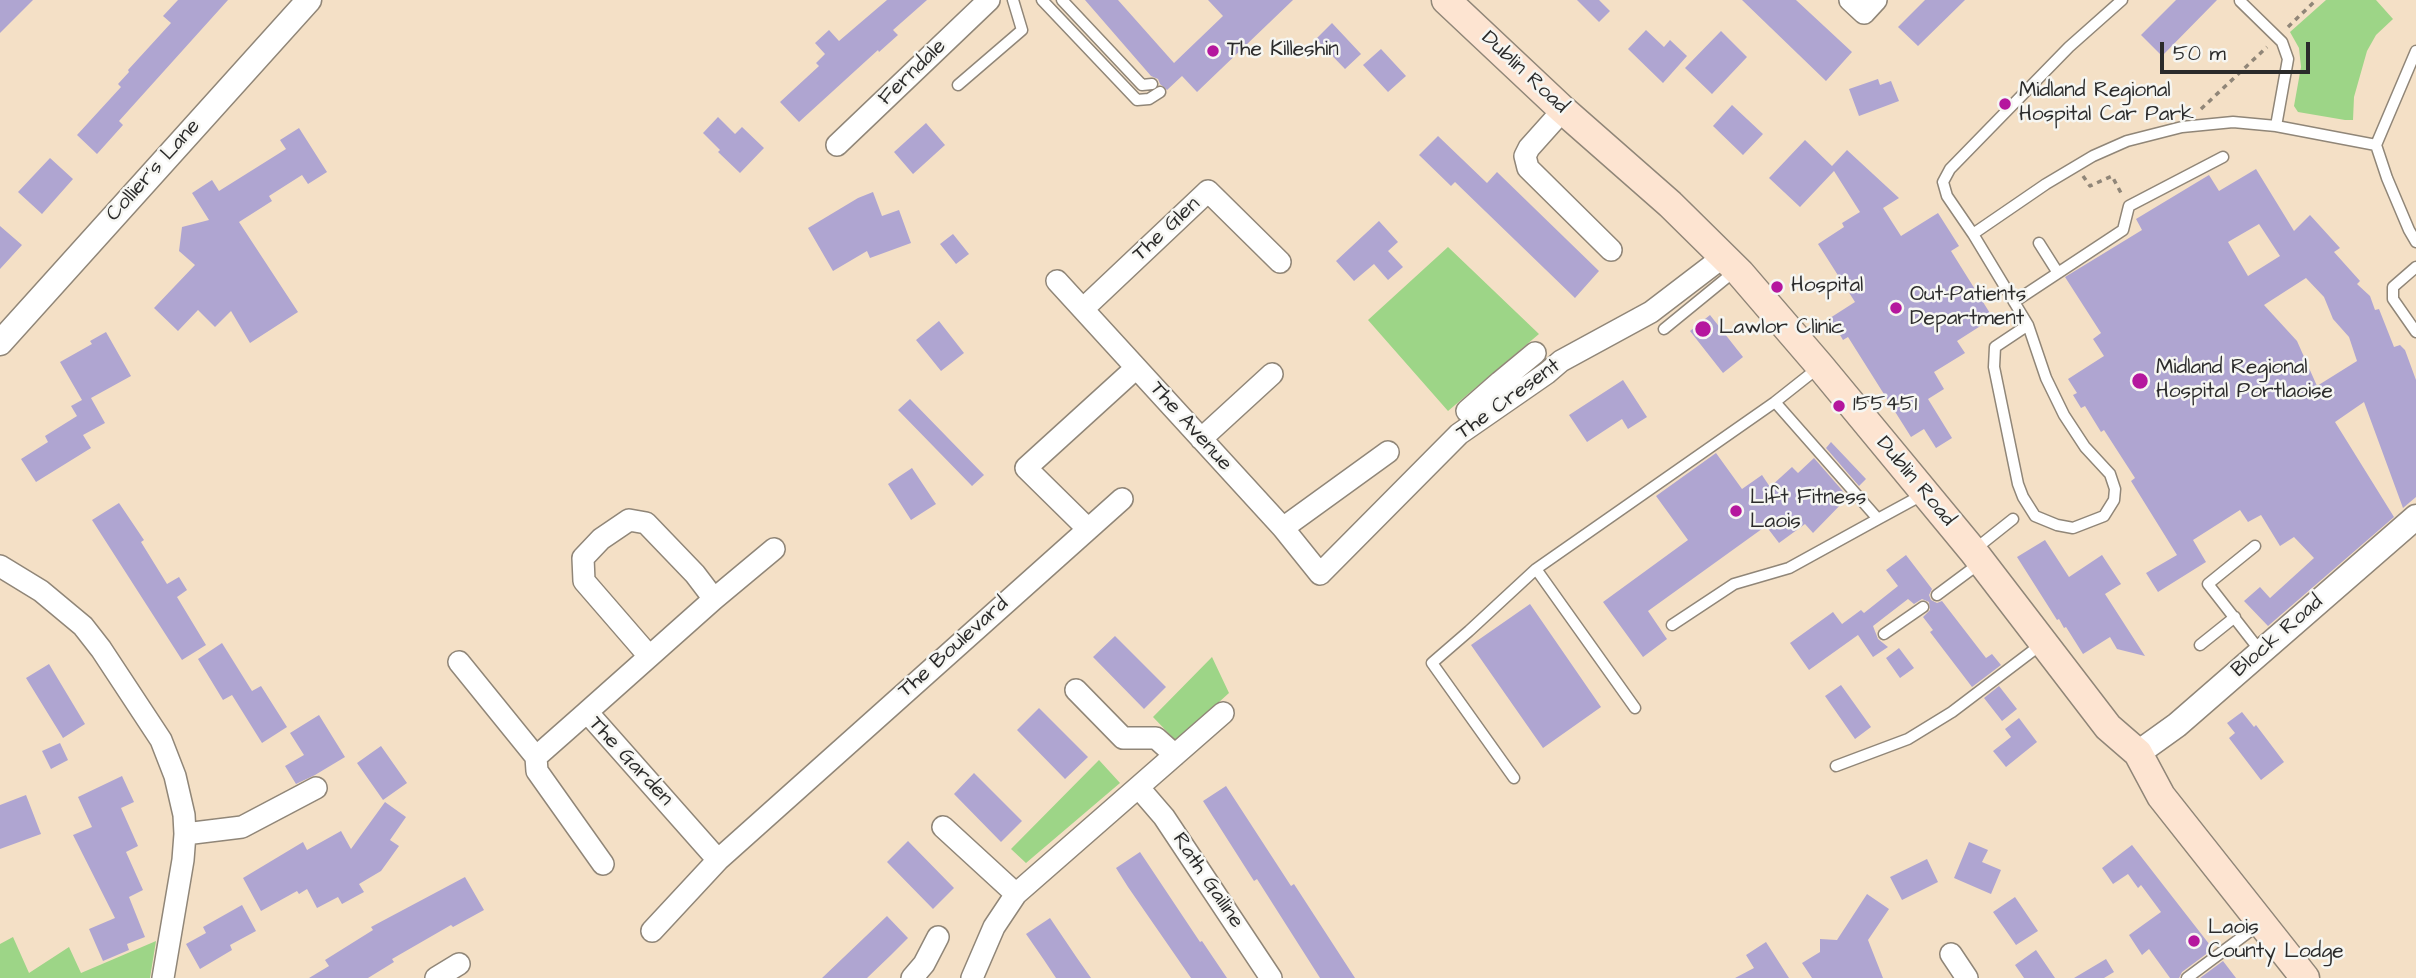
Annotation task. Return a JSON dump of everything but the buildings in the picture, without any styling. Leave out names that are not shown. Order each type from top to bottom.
[{"type":"main road","name":"Dublin Road","points":[[1446,0],[1563,110],[1670,204],[1730,263],[1820,366],[1977,557],[2108,727],[2138,754],[2161,796],[2305,978]]},
{"type":"street","name":"Collier's Lane","points":[[0,342],[309,0]]},
{"type":"street","name":"Ferndale","points":[[837,145],[989,0]]},
{"type":"street","points":[[1850,0],[1864,13],[1876,0]]},
{"type":"street","points":[[1563,110],[1529,148],[1525,156],[1528,169],[1611,250]]},
{"type":"street","name":"The Glen","points":[[1083,310],[1208,191],[1280,262]]},
{"type":"street","name":"The Cresent","points":[[1320,574],[1506,390],[1651,312],[1730,263]]},
{"type":"street","name":"The Avenue","points":[[1057,281],[1283,528],[1320,574]]},
{"type":"street","points":[[1467,411],[1506,390],[1535,353]]},
{"type":"street","points":[[1088,529],[1026,468],[1136,368]]},
{"type":"street","points":[[1201,439],[1272,374]]},
{"type":"street","points":[[1283,528],[1388,452]]},
{"type":"street","name":"The Boulevard","points":[[652,931],[718,860],[1122,499]]},
{"type":"street","name":"Block Road","points":[[2138,754],[2177,725],[2416,517]]},
{"type":"street","points":[[649,656],[583,581],[583,558],[601,539],[629,520],[646,523],[695,574],[714,599]]},
{"type":"street","points":[[587,712],[774,549]]},
{"type":"street","points":[[0,566],[41,591],[65,610],[101,649],[161,740],[175,776],[184,815],[185,834],[163,978]]},
{"type":"street","points":[[459,662],[536,757],[537,771],[603,864]]},
{"type":"street","points":[[1076,690],[1123,738],[1156,738],[1175,755]]},
{"type":"street","name":"The Garden","points":[[536,757],[587,712],[718,860]]},
{"type":"street","points":[[972,978],[994,927],[1016,894],[1223,713]]},
{"type":"street","points":[[185,834],[242,827],[316,788]]},
{"type":"street","name":"Rath Gailine","points":[[1139,788],[1164,817],[1271,978]]},
{"type":"street","points":[[943,827],[1016,894]]},
{"type":"street","points":[[912,978],[924,964],[938,937]]},
{"type":"street","points":[[1951,954],[1967,978]]},
{"type":"street","points":[[436,978],[458,964]]},
{"type":"lane","points":[[958,85],[1022,30],[1013,0]]},
{"type":"lane","points":[[1042,0],[1137,100],[1149,99],[1156,88],[1142,85],[1062,0]]},
{"type":"lane","points":[[2028,325],[1995,347],[1994,367],[2018,484],[2035,516],[2073,528],[2104,516],[2114,500],[2115,489],[2110,474],[2085,447],[2064,415],[2046,378],[2028,325],[1947,196],[1942,181],[1950,169],[2069,47],[2122,0]]},
{"type":"lane","points":[[2240,1],[2282,42],[2288,59],[2276,126]]},
{"type":"lane","points":[[2416,51],[2376,145],[2391,188],[2416,242]]},
{"type":"lane","points":[[1973,234],[2027,196],[2093,156],[2127,141],[2182,127],[2233,122],[2276,126],[2376,145]]},
{"type":"lane","points":[[2014,302],[2123,230],[2129,206],[2223,157]]},
{"type":"lane","points":[[2039,243],[2058,273]]},
{"type":"lane","points":[[1664,329],[1730,263]]},
{"type":"lane","points":[[2416,267],[2393,287],[2393,299],[2416,332]]},
{"type":"lane","points":[[1514,778],[1432,663],[1536,569],[1774,402],[1820,366]]},
{"type":"lane","points":[[1774,402],[1878,519]]},
{"type":"lane","points":[[1672,625],[1734,583],[1789,568],[1924,494]]},
{"type":"lane","points":[[1937,595],[2013,519]]},
{"type":"lane","points":[[2255,545],[2208,584],[2261,652]]},
{"type":"lane","points":[[1536,569],[1635,708]]},
{"type":"lane","points":[[1884,634],[1923,607]]},
{"type":"lane","points":[[2200,645],[2235,617]]},
{"type":"lane","points":[[1836,766],[1908,739],[1952,712],[2043,643]]},
{"type":"lane","points":[[2187,978],[2261,923]]},
{"type":"path","points":[[2182,127],[2316,0]]},
{"type":"path","points":[[2090,186],[2112,176],[2129,206]]},
{"type":"green space","points":[[2326,0],[2376,0],[2393,19],[2376,35],[2367,51],[2354,97],[2353,120],[2298,112],[2294,106],[2301,67],[2299,48],[2290,32]]},
{"type":"green space","points":[[1448,247],[1539,334],[1448,411],[1368,320]]},
{"type":"green space","points":[[1212,657],[1229,693],[1176,741],[1153,717]]},
{"type":"green space","points":[[1099,760],[1120,783],[1026,863],[1011,849]]},
{"type":"green space","points":[[13,937],[29,973],[69,947],[81,973],[156,941],[150,978],[0,978],[0,944]]},
{"type":"place","name":"The Killeshin","points":[[1213,51]]},
{"type":"place","name":"Midland Regional Hospital Car Park","points":[[2005,104]]},
{"type":"place","name":"Hospital","points":[[1777,287]]},
{"type":"place","name":"Out-Patients Department","points":[[1896,308]]},
{"type":"place","name":"Lawlor Clinic","points":[[1703,329]]},
{"type":"place","name":"Midland Regional Hospital Portlaoise","points":[[2140,381]]},
{"type":"place","name":"155451","points":[[1839,406]]},
{"type":"place","name":"Lift Fitness Laois","points":[[1736,511]]},
{"type":"place","name":"Laois County Lodge","points":[[2194,941]]}]
